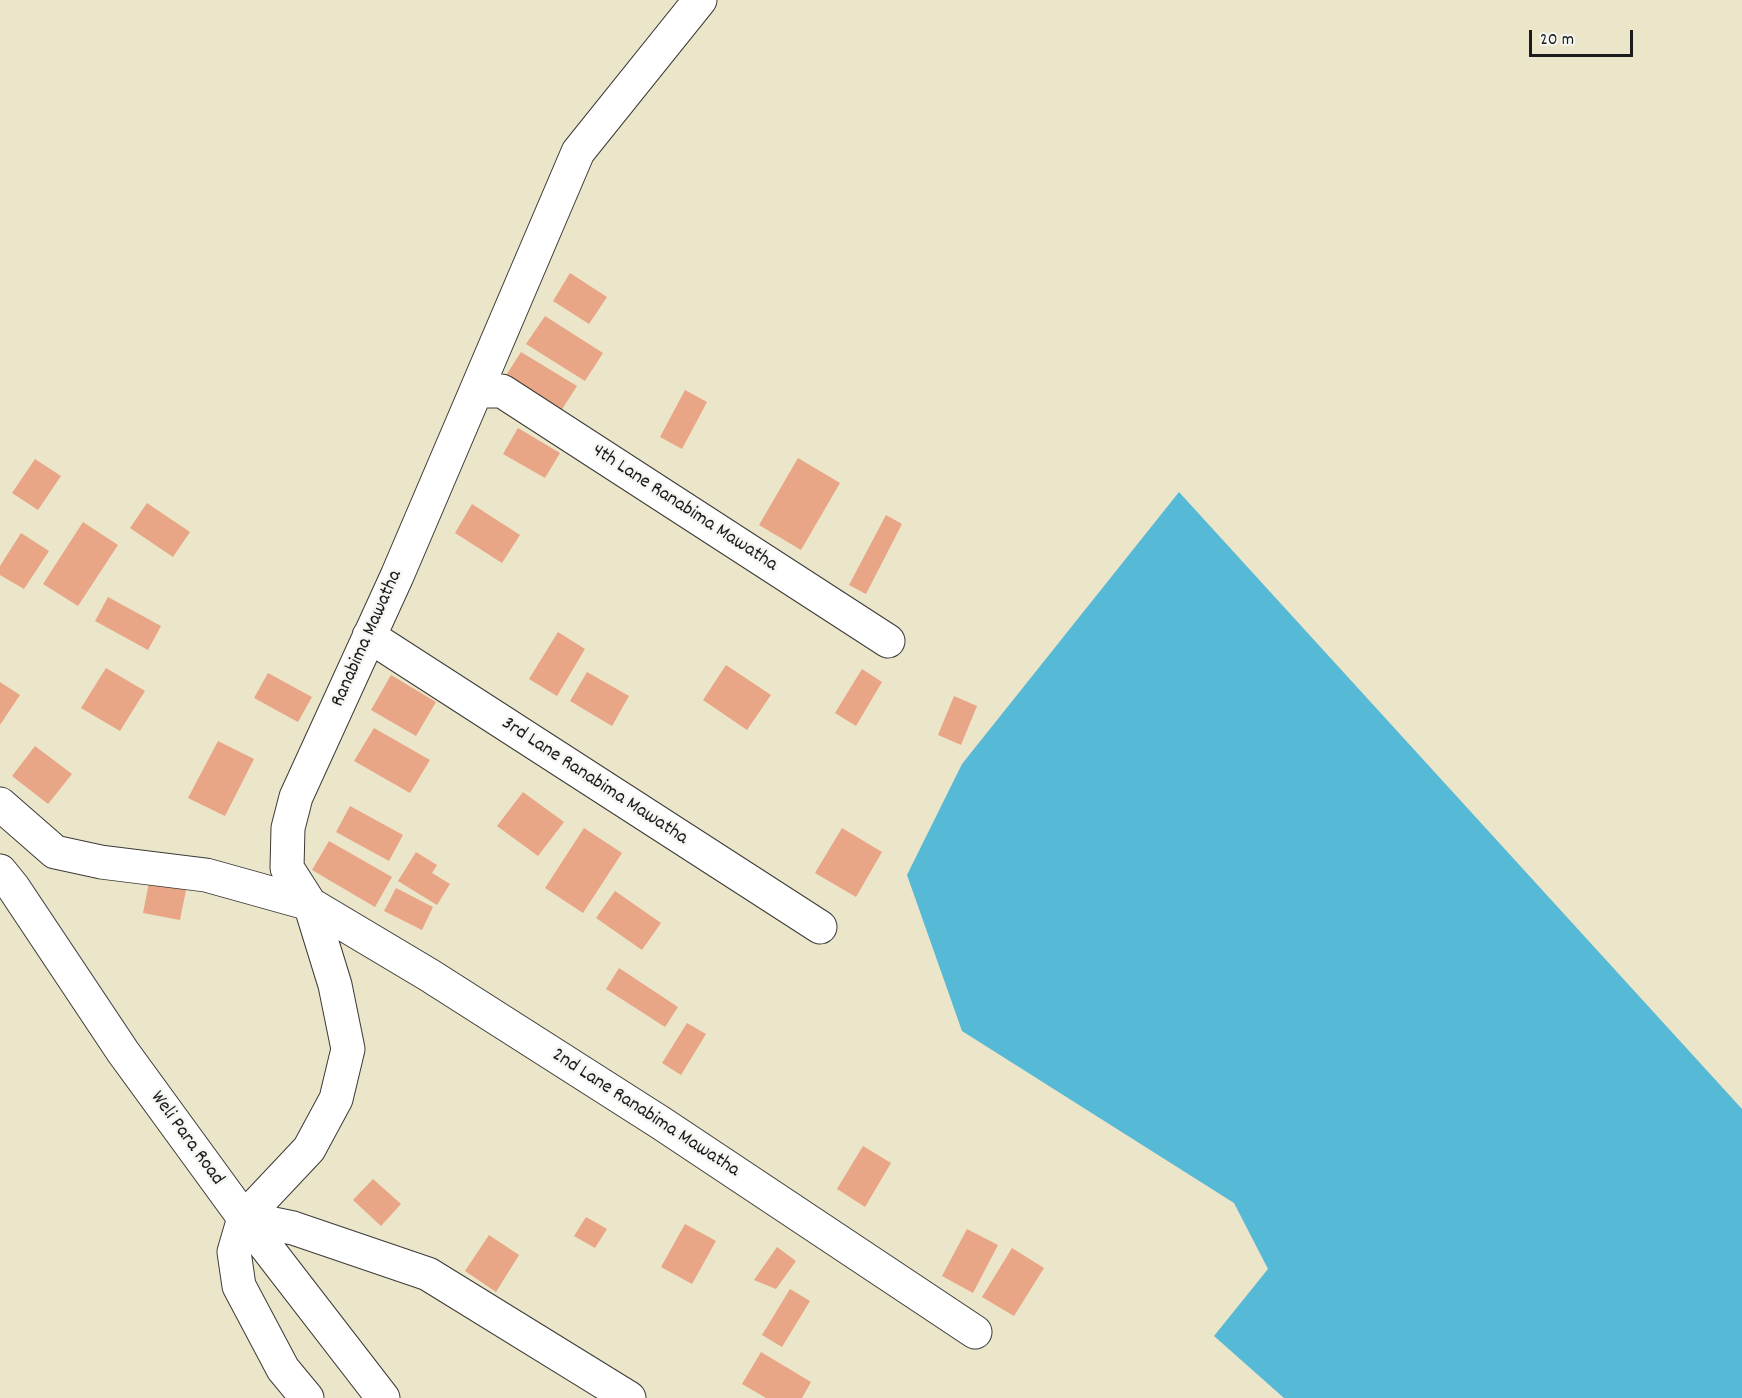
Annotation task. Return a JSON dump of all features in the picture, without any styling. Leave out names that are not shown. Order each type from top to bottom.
[{"type":"street","name":"Ranabima Mawatha","points":[[244,1218],[309,1149],[336,1099],[348,1049],[335,986],[310,904],[288,868],[288,828],[296,797],[477,391],[578,152],[700,0]]},
{"type":"street","name":"4th Lane Ranabima Mawatha","points":[[477,391],[502,391],[888,641]]},
{"type":"street","name":"3rd Lane Ranabima Mawatha","points":[[369,636],[820,927]]},
{"type":"street","points":[[0,804],[56,852],[101,862],[206,875],[310,904]]},
{"type":"street","name":"Weli Para Road","points":[[0,871],[13,887],[123,1053],[244,1218],[383,1398]]},
{"type":"street","name":"2nd Lane Ranabima Mawatha","points":[[310,904],[429,975],[661,1123],[975,1332]]},
{"type":"street","points":[[307,1398],[283,1369],[239,1286],[234,1252],[244,1218],[292,1227],[428,1274],[629,1398]]},
{"type":"water","points":[[1179,492],[1742,1109],[1742,1398],[1284,1398],[1214,1336],[1268,1269],[1234,1203],[962,1031],[907,875],[962,764]]},
{"type":"building","points":[[570,273],[607,297],[589,324],[553,301]]},
{"type":"building","points":[[545,316],[603,353],[585,381],[526,344]]},
{"type":"building","points":[[521,352],[577,386],[561,411],[505,377]]},
{"type":"building","points":[[685,390],[707,402],[682,449],[660,437]]},
{"type":"building","points":[[518,428],[560,453],[545,478],[503,454]]},
{"type":"building","points":[[798,458],[840,483],[801,550],[759,525]]},
{"type":"building","points":[[35,459],[61,476],[38,510],[12,493]]},
{"type":"building","points":[[147,503],[190,532],[173,557],[130,528]]},
{"type":"building","points":[[472,504],[520,535],[502,563],[455,533]]},
{"type":"building","points":[[886,515],[902,524],[866,594],[849,585]]},
{"type":"building","points":[[83,522],[118,545],[78,606],[43,584]]},
{"type":"building","points":[[21,533],[49,551],[24,589],[0,575],[0,566]]},
{"type":"building","points":[[108,597],[161,626],[148,650],[95,621]]},
{"type":"building","points":[[558,632],[585,649],[557,696],[529,679]]},
{"type":"building","points":[[726,665],[771,695],[747,730],[703,700]]},
{"type":"building","points":[[106,668],[145,691],[120,731],[81,708]]},
{"type":"building","points":[[862,669],[882,682],[856,726],[835,713]]},
{"type":"building","points":[[587,672],[629,696],[612,726],[570,701]]},
{"type":"building","points":[[268,673],[312,697],[298,722],[254,698]]},
{"type":"building","points":[[391,675],[436,702],[416,736],[371,710]]},
{"type":"building","points":[[0,682],[20,695],[0,725]]},
{"type":"building","points":[[954,696],[977,706],[961,745],[938,735]]},
{"type":"building","points":[[374,728],[430,760],[410,793],[354,761]]},
{"type":"building","points":[[218,741],[254,759],[225,816],[188,798]]},
{"type":"building","points":[[35,746],[72,774],[48,804],[12,776]]},
{"type":"building","points":[[523,792],[564,822],[538,856],[497,826]]},
{"type":"building","points":[[350,806],[403,835],[389,861],[336,832]]},
{"type":"building","points":[[584,828],[622,853],[583,913],[545,888]]},
{"type":"building","points":[[842,828],[882,852],[856,897],[815,873]]},
{"type":"building","points":[[329,841],[392,877],[375,907],[312,870]]},
{"type":"building","points":[[416,852],[437,865],[432,873],[450,884],[437,905],[398,881]]},
{"type":"building","points":[[150,877],[187,885],[180,920],[143,913]]},
{"type":"building","points":[[396,888],[433,907],[422,930],[384,911]]},
{"type":"building","points":[[615,891],[661,923],[642,950],[596,918]]},
{"type":"building","points":[[619,968],[678,1007],[665,1027],[606,989]]},
{"type":"building","points":[[687,1023],[706,1034],[681,1075],[662,1063]]},
{"type":"building","points":[[863,1146],[891,1163],[865,1207],[837,1189]]},
{"type":"building","points":[[373,1179],[401,1204],[381,1226],[353,1200]]},
{"type":"building","points":[[586,1217],[607,1229],[595,1248],[574,1236]]},
{"type":"building","points":[[685,1224],[716,1241],[692,1284],[661,1267]]},
{"type":"building","points":[[967,1229],[998,1245],[973,1293],[942,1276]]},
{"type":"building","points":[[489,1235],[519,1255],[496,1292],[465,1271]]},
{"type":"building","points":[[777,1247],[796,1261],[776,1289],[754,1280]]},
{"type":"building","points":[[1012,1248],[1044,1268],[1014,1316],[982,1297]]},
{"type":"building","points":[[790,1289],[810,1301],[782,1347],[762,1335]]},
{"type":"building","points":[[761,1352],[811,1382],[802,1398],[766,1398],[742,1384]]}]
